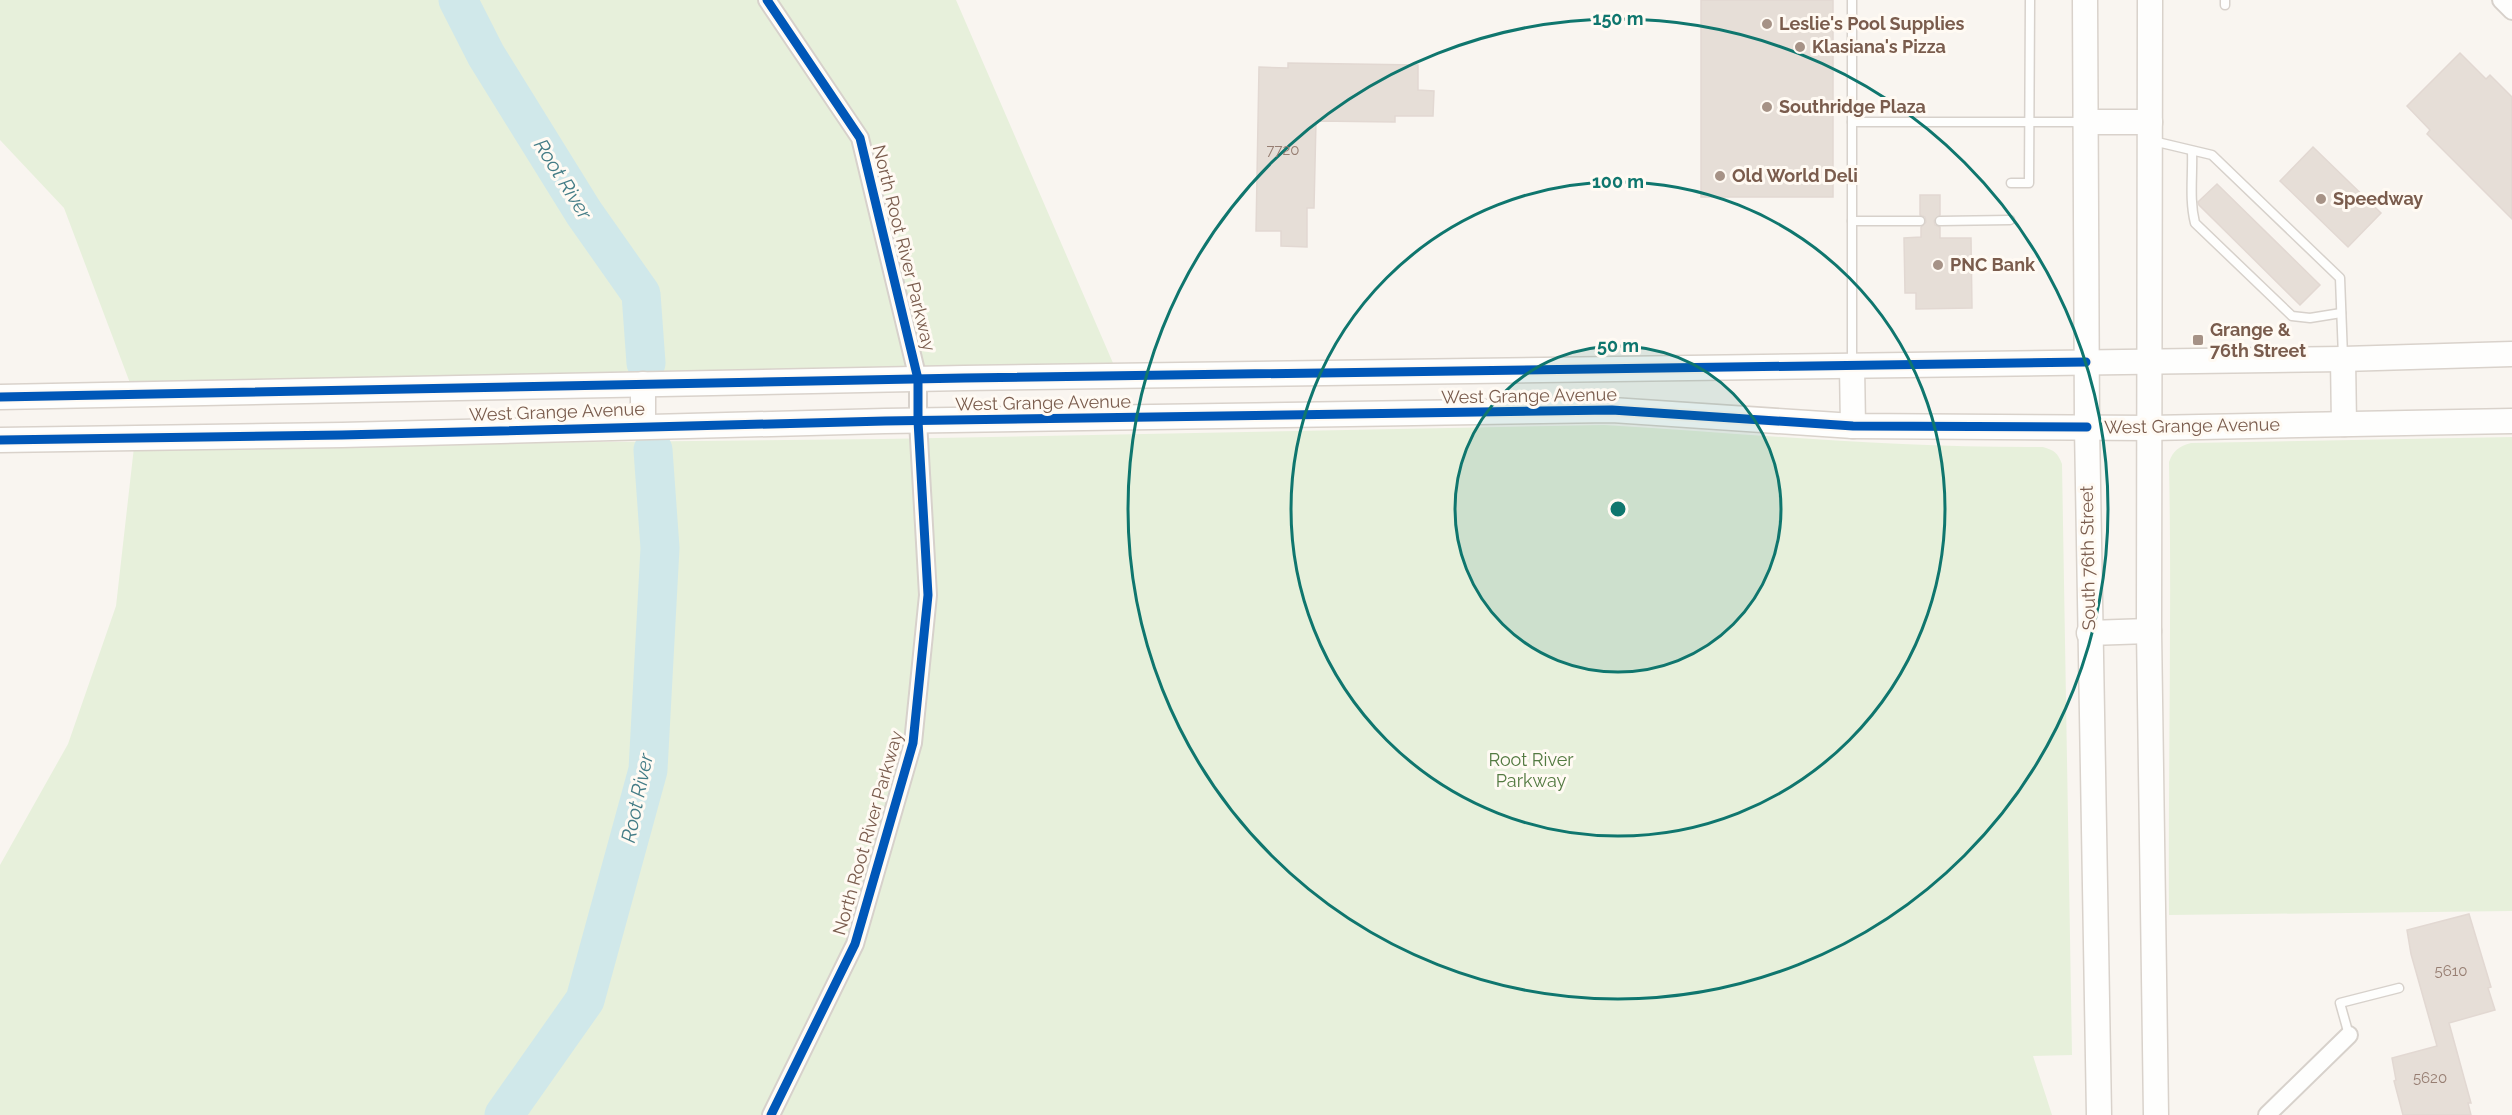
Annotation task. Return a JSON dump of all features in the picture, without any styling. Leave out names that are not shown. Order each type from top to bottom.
[{"type":"street","name":"North Root River Parkway","points":[[767,0],[860,138],[918,379],[918,421],[928,595],[913,744],[855,944],[771,1115]]},
{"type":"street","name":"South 76th Street","points":[[2085,0],[2086,427],[2099,1115]]},
{"type":"street","points":[[2150,0],[2149,631],[2157,1115]]},
{"type":"street","points":[[2501,0],[2512,11]]},
{"type":"street","points":[[2085,122],[2150,131]]},
{"type":"street","name":"West Grange Avenue","points":[[0,397],[918,379],[2343,359],[2512,354]]},
{"type":"street","points":[[2343,359],[2344,424]]},
{"type":"street","points":[[1852,366],[1853,426]]},
{"type":"street","points":[[643,384],[643,426]]},
{"type":"street","name":"West Grange Avenue","points":[[0,440],[331,435],[643,426],[1612,410],[1853,426],[2150,428],[2512,421]]},
{"type":"street","points":[[2089,633],[2149,631]]},
{"type":"street","points":[[2267,1115],[2349,1035]]},
{"type":"lane","points":[[1852,0],[1852,366]]},
{"type":"lane","points":[[2011,183],[2029,183],[2030,0]]},
{"type":"lane","points":[[1852,122],[2085,122]]},
{"type":"lane","points":[[2150,131],[2192,151],[2212,155],[2340,278],[2343,359]]},
{"type":"lane","points":[[2192,151],[2193,181],[2190,206],[2195,222],[2292,316],[2310,318],[2342,313]]},
{"type":"lane","points":[[1940,221],[2010,220]]},
{"type":"lane","points":[[1852,221],[1920,221]]},
{"type":"lane","points":[[2349,1035],[2340,1003],[2399,988]]},
{"type":"green space","points":[[0,0],[956,0],[1113,363],[130,383],[64,208],[0,140]]},
{"type":"green space","name":"Root River Parkway","points":[[1604,425],[1878,443],[2043,447],[2053,451],[2059,457],[2062,464],[2072,1055],[2033,1056],[2052,1115],[0,1115],[0,865],[68,744],[116,606],[134,447],[883,439]]},
{"type":"green space","points":[[2512,437],[2512,911],[2169,915],[2169,462],[2172,455],[2180,447],[2191,443]]},
{"type":"building","name":"Southridge Plaza","points":[[1701,0],[1833,0],[1833,197],[1701,197]]},
{"type":"building","points":[[2460,53],[2486,79],[2490,75],[2512,97],[2512,219],[2427,134],[2430,130],[2407,106]]},
{"type":"building","points":[[1288,63],[1418,65],[1418,90],[1434,91],[1433,116],[1395,116],[1395,122],[1316,121],[1314,208],[1307,208],[1307,247],[1281,246],[1281,231],[1256,231],[1259,67],[1288,68]]},
{"type":"building","points":[[2313,147],[2381,213],[2348,247],[2280,181]]},
{"type":"building","points":[[2217,184],[2320,285],[2300,305],[2199,205],[2198,202]]},
{"type":"building","name":"PNC Bank","points":[[1920,195],[1940,195],[1940,215],[1934,221],[1935,225],[1940,227],[1940,238],[1971,238],[1972,308],[1916,309],[1916,293],[1905,293],[1904,238],[1921,237],[1921,227],[1926,222],[1925,217],[1920,215]]},
{"type":"building","points":[[2469,914],[2491,987],[2488,988],[2495,1010],[2449,1023],[2471,1103],[2468,1103],[2471,1115],[2403,1115],[2394,1081],[2396,1080],[2392,1058],[2437,1046],[2411,954],[2407,930]]},
{"type":"waterway","name":"Root River","points":[[458,0],[486,55],[584,213],[641,294],[646,363]]},
{"type":"waterway","name":"Root River","points":[[504,1115],[585,1000],[648,770],[660,548],[653,450]]},
{"type":"cycle path","points":[[767,0],[860,138],[918,379],[918,421],[928,595],[913,743],[855,944],[771,1115]]},
{"type":"cycle path","points":[[0,397],[964,378],[2086,362]]},
{"type":"cycle path","points":[[0,440],[342,435],[885,421],[1612,410],[1853,426],[2087,427]]},
{"type":"place","name":"Leslie's Pool Supplies","points":[[1767,24]]},
{"type":"place","name":"Klasiana's Pizza","points":[[1800,47]]},
{"type":"place","name":"Southridge Plaza","points":[[1767,107]]},
{"type":"place","name":"Old World Deli","points":[[1720,176]]},
{"type":"place","name":"Speedway","points":[[2321,199]]},
{"type":"place","name":"PNC Bank","points":[[1938,265]]},
{"type":"place","name":"Grange & 76th Street","points":[[2198,340]]}]
